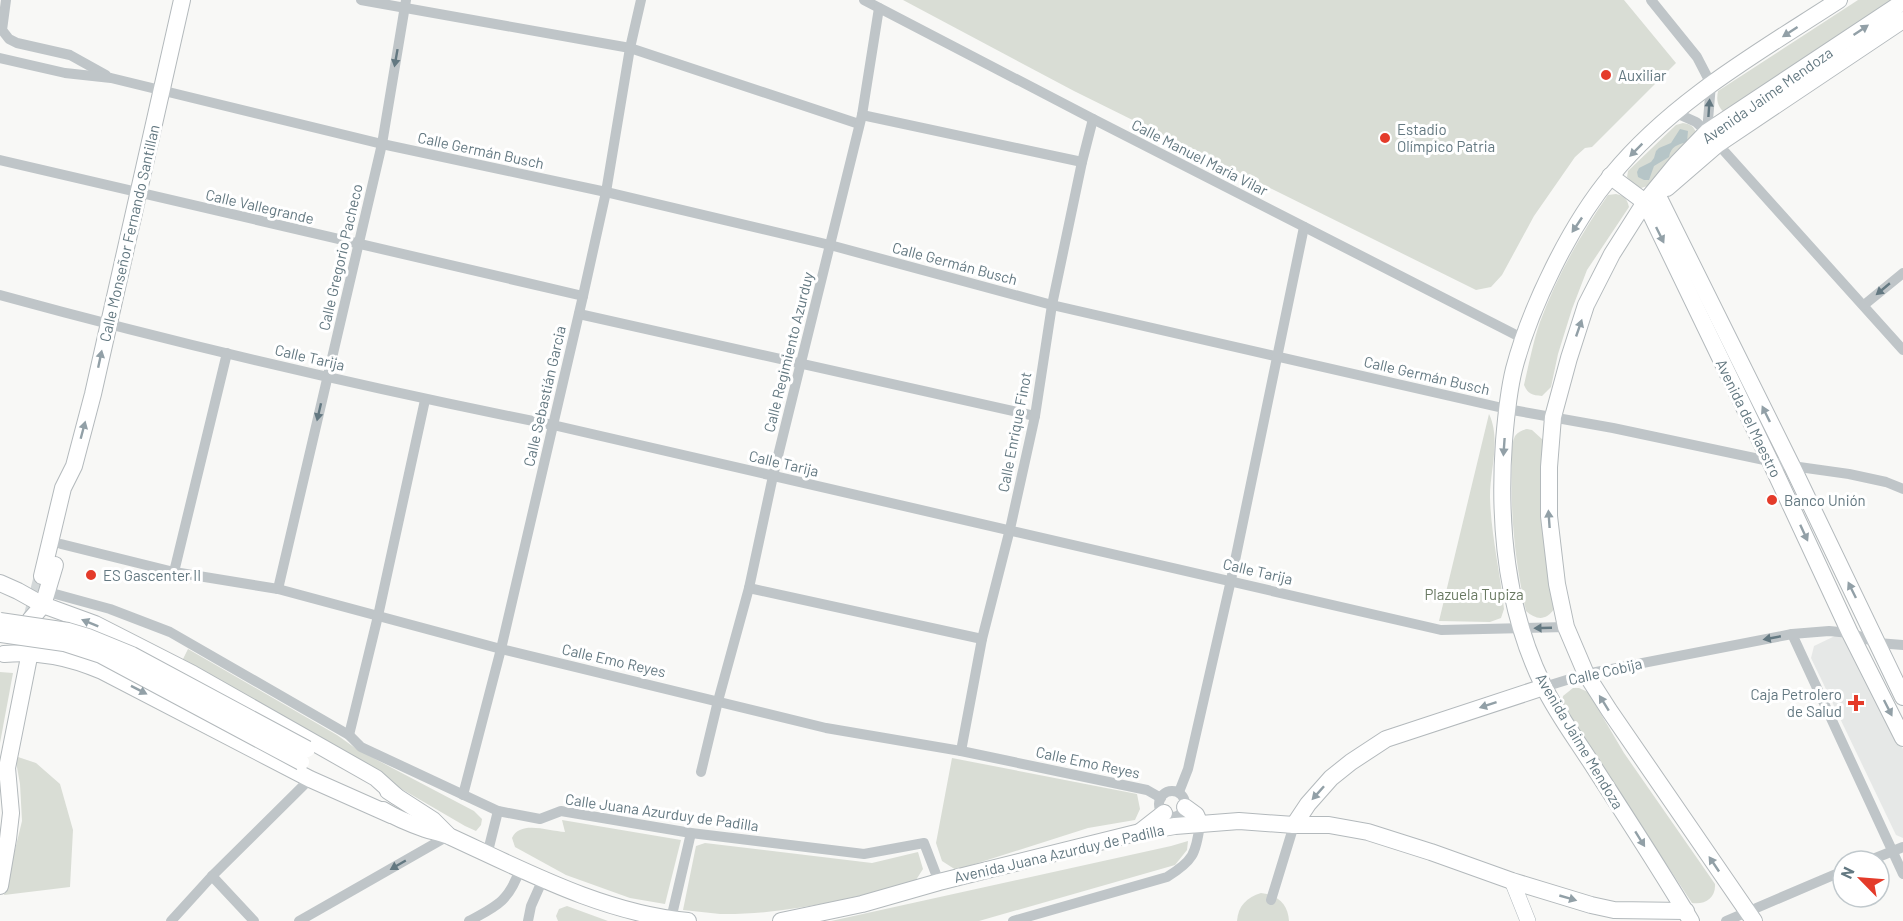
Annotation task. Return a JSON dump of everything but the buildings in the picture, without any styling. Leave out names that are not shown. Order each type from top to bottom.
[{"type":"main road","name":"Calle Monseñor Fernando Santillan","points":[[44,591],[63,488],[74,466],[93,394],[182,0]]},
{"type":"main road","name":"Avenida Jaime Mendoza","points":[[1688,916],[1544,687],[1521,629],[1502,528],[1502,482],[1507,409],[1514,370],[1542,293],[1572,232],[1610,176],[1661,125],[1711,84],[1839,0]]},
{"type":"main road","name":"Avenida Jaime Mendoza","points":[[1752,916],[1586,674],[1566,627],[1557,584],[1549,516],[1549,467],[1553,417],[1586,305],[1612,254],[1651,199],[1713,138],[1903,3]]},
{"type":"main road","name":"Avenida Jaime Mendoza","points":[[1713,138],[1903,20]]},
{"type":"main road","name":"Avenida del Maestro","points":[[1610,176],[1651,199],[1850,633],[1903,738]]},
{"type":"main road","points":[[1651,199],[1792,466],[1903,697]]},
{"type":"main road","name":"Calle Monseñor Fernando Santillan","points":[[2,654],[18,646],[44,591],[61,544],[74,486],[74,466]]},
{"type":"main road","points":[[0,583],[18,591],[44,591],[94,624],[193,674],[376,778],[396,796]]},
{"type":"main road","points":[[7,768],[30,652],[27,603],[18,591]]},
{"type":"main road","points":[[0,621],[68,631],[132,655],[160,669],[304,755],[391,814]]},
{"type":"main road","points":[[0,634],[64,643],[101,655],[304,755],[396,796],[433,820],[448,836]]},
{"type":"main road","points":[[2,654],[30,652],[77,660],[310,779],[423,829],[448,836],[487,855],[609,905],[680,920]]},
{"type":"main road","points":[[0,886],[9,839],[11,813],[7,768],[1,744],[16,680]]},
{"type":"main road","name":"Calle Cobija","points":[[1294,825],[1331,777],[1386,739],[1544,687]]},
{"type":"main road","points":[[1182,800],[1196,815],[1200,824]]},
{"type":"main road","points":[[1140,832],[1162,806]]},
{"type":"main road","name":"Avenida Juana Azurduy de Padilla","points":[[781,921],[862,904],[939,882],[1140,832],[1175,826],[1239,821],[1329,825],[1368,832],[1591,905],[1614,910],[1688,916]]},
{"type":"main road","points":[[1512,881],[1528,921]]},
{"type":"street","points":[[6,0],[2,30],[9,39],[17,43],[70,55],[111,78]]},
{"type":"street","points":[[362,0],[406,4],[630,48],[861,120],[1082,162]]},
{"type":"street","name":"Calle Sebastián Garcia","points":[[463,795],[501,649],[579,314],[606,192],[630,48],[641,0]]},
{"type":"street","name":"Calle Manuel María Vilar","points":[[864,0],[1524,339]]},
{"type":"street","points":[[1651,0],[1697,57],[1711,84],[1713,138]]},
{"type":"street","name":"Calle Gregorio Pacheco","points":[[278,589],[382,144],[406,4]]},
{"type":"street","name":"Calle Regimiento Azurduy","points":[[701,772],[749,588],[773,476],[861,120],[879,8]]},
{"type":"street","name":"Calle Germán Busch","points":[[0,58],[65,73],[111,78],[382,144],[606,192],[830,245],[1052,304],[1507,409],[1792,466],[1849,474],[1886,482],[1903,489]]},
{"type":"street","points":[[1676,113],[1696,122],[1713,138],[1903,350]]},
{"type":"street","name":"Calle Enrique Finot","points":[[962,751],[982,639],[1010,530],[1035,416],[1052,304],[1093,119]]},
{"type":"street","name":"Calle Vallegrande","points":[[0,160],[583,296]]},
{"type":"street","points":[[1182,800],[1166,792],[1162,806],[1167,815],[1180,814],[1304,227]]},
{"type":"street","points":[[1864,305],[1903,273]]},
{"type":"street","name":"Calle Tarija","points":[[0,295],[108,325],[425,400],[553,425],[1441,630],[1566,627]]},
{"type":"street","points":[[579,314],[1035,416]]},
{"type":"street","points":[[174,572],[227,353]]},
{"type":"street","points":[[349,735],[378,616],[425,400]]},
{"type":"street","name":"Calle Emo Reyes","points":[[61,544],[174,572],[278,589],[501,649],[826,729],[962,751],[1147,790],[1162,806]]},
{"type":"street","points":[[749,588],[982,639]]},
{"type":"street","name":"Calle Juana Azurduy de Padilla","points":[[44,591],[110,609],[170,632],[349,735],[361,747],[498,811],[540,819],[561,811],[691,833],[864,854],[924,843],[939,882]]},
{"type":"street","name":"Calle Cobija","points":[[1544,687],[1586,674],[1792,634],[1828,630],[1850,633],[1878,643],[1903,645]]},
{"type":"street","points":[[1792,634],[1898,849],[1903,874]]},
{"type":"street","points":[[171,921],[212,876],[310,779]]},
{"type":"street","points":[[487,855],[498,811]]},
{"type":"street","points":[[1013,921],[1167,877],[1186,865],[1196,847],[1200,824]]},
{"type":"street","points":[[1271,900],[1294,825]]},
{"type":"street","points":[[680,920],[691,833]]},
{"type":"street","points":[[299,921],[448,836]]},
{"type":"street","points":[[469,921],[493,909],[508,896],[515,885],[520,869]]},
{"type":"street","points":[[212,876],[254,921]]},
{"type":"street","points":[[1726,921],[1752,916],[1806,885],[1831,876]]},
{"type":"street","points":[[528,921],[531,906],[543,879]]},
{"type":"shaded area","points":[[1680,129],[1688,131],[1687,142],[1675,146],[1669,157],[1654,166],[1649,180],[1638,177],[1639,168],[1651,162],[1659,148],[1671,143]]},
{"type":"shaded area","name":"Caja Petrolero de Salud","points":[[1837,635],[1848,639],[1903,749],[1903,838],[1896,835],[1811,658],[1814,646]]},
{"type":"green space","name":"Estadio Olímpico Patria","points":[[903,0],[1624,0],[1676,63],[1592,147],[1585,148],[1575,157],[1534,216],[1502,275],[1491,287],[1476,290],[1074,91]]},
{"type":"green space","points":[[1858,0],[1895,0],[1725,113],[1717,101],[1718,91]]},
{"type":"green space","points":[[1683,123],[1691,126],[1696,133],[1648,186],[1636,187],[1627,177],[1628,171],[1676,125]]},
{"type":"green space","points":[[1616,194],[1625,198],[1629,207],[1587,270],[1558,354],[1551,387],[1542,396],[1533,394],[1524,385],[1535,337],[1547,305],[1570,256],[1588,225],[1608,195]]},
{"type":"green space","name":"Plazuela Tupiza","points":[[1489,414],[1495,444],[1490,487],[1491,511],[1504,609],[1501,618],[1490,622],[1439,621]]},
{"type":"green space","points":[[1527,429],[1532,430],[1543,440],[1541,474],[1543,535],[1554,609],[1548,616],[1541,618],[1526,611],[1516,556],[1513,519],[1513,442],[1517,433]]},
{"type":"green space","points":[[188,649],[337,735],[358,750],[474,811],[482,819],[481,825],[476,831],[465,826],[182,661]]},
{"type":"green space","points":[[0,672],[13,673],[0,743]]},
{"type":"green space","points":[[1573,688],[1588,692],[1624,753],[1715,884],[1714,893],[1709,900],[1692,903],[1564,709],[1563,696]]},
{"type":"green space","points":[[15,756],[36,763],[60,784],[73,830],[70,887],[4,895],[22,821],[20,784]]},
{"type":"green space","points":[[952,758],[1137,794],[1140,809],[1135,820],[1088,828],[956,870],[942,861],[936,843]]},
{"type":"green space","points":[[562,820],[681,840],[665,904],[630,898],[566,875],[515,847],[512,838],[521,829],[535,828],[565,832]]},
{"type":"green space","points":[[1188,841],[1187,850],[1175,865],[979,921],[831,921],[1171,846]]},
{"type":"green space","points":[[705,843],[872,863],[918,852],[923,869],[914,883],[794,909],[745,914],[683,910],[696,846]]},
{"type":"green space","points":[[1261,893],[1281,901],[1287,910],[1289,921],[1237,921],[1244,903]]},
{"type":"green space","points":[[567,906],[608,921],[558,921],[556,916],[559,909]]},
{"type":"tunnel","points":[[32,615],[42,576]]},
{"type":"place","name":"Auxiliar","points":[[1606,75]]},
{"type":"place","name":"Estadio Olímpico Patria","points":[[1385,138]]},
{"type":"place","name":"Banco Unión","points":[[1772,500]]},
{"type":"place","name":"ES Gascenter II","points":[[91,575]]},
{"type":"place","name":"Caja Petrolero de Salud","points":[[1856,703]]}]
